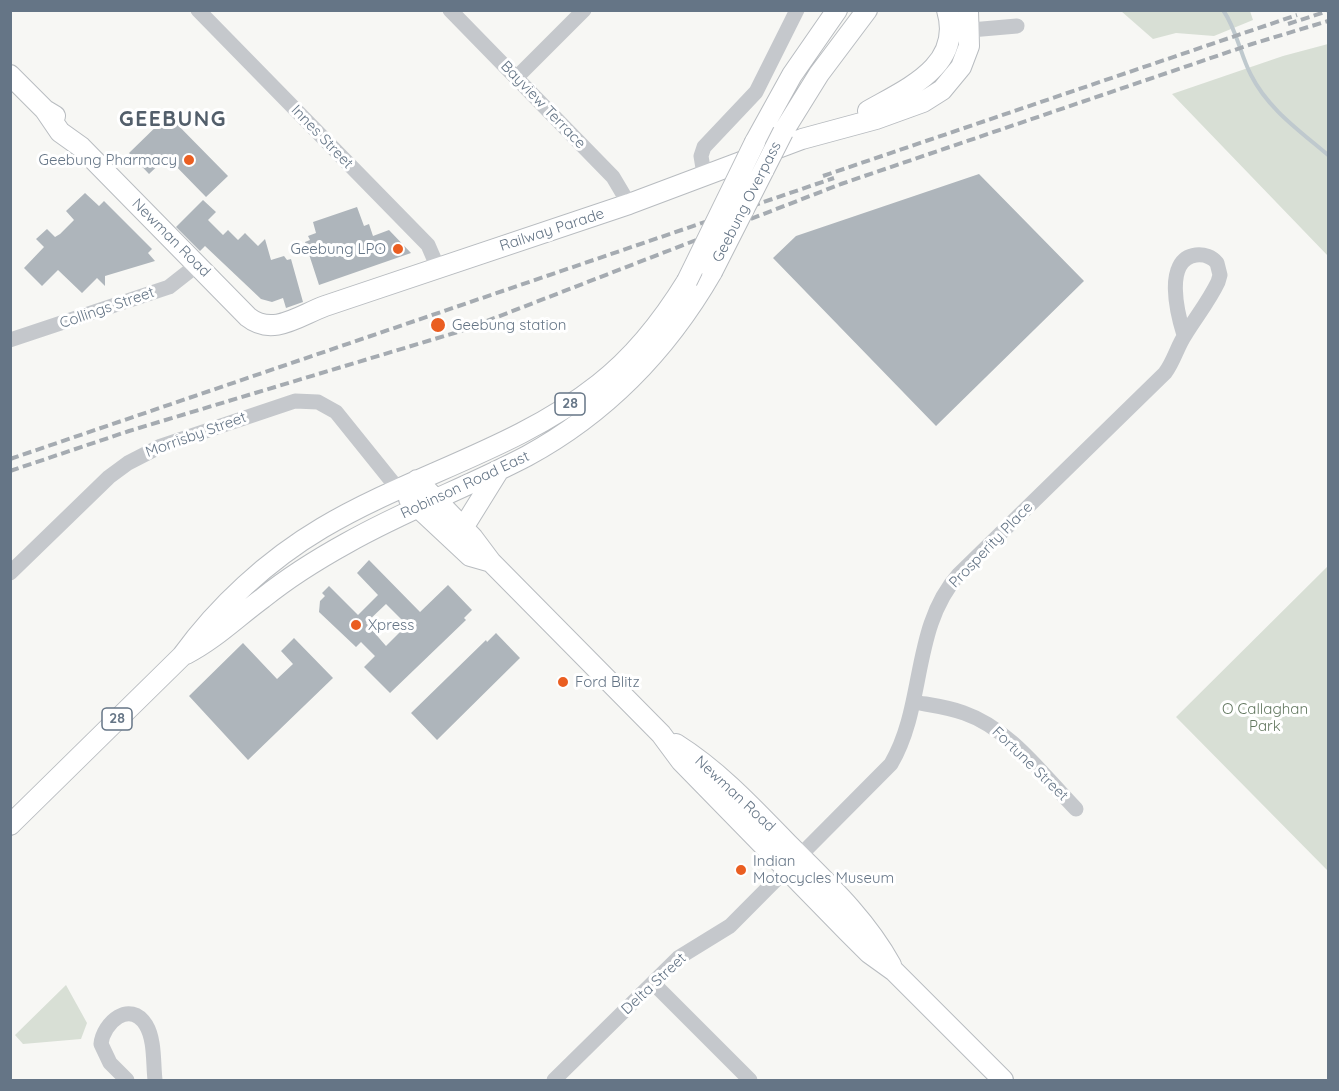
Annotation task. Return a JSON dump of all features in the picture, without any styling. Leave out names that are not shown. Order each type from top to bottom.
[{"type":"main road","name":"Geebung Overpass","points":[[687,281],[755,142],[792,75],[837,10]]},
{"type":"main road","name":"Geebung Overpass","points":[[712,272],[783,132],[819,74],[867,10]]},
{"type":"main road","name":"Railway Parade","points":[[839,128],[908,89],[931,72],[947,50],[950,31],[947,10]]},
{"type":"main road","name":"Railway Parade","points":[[263,325],[282,324],[317,309],[629,204],[704,174],[839,128],[876,119],[933,96],[949,83],[961,67],[969,46],[968,10]]},
{"type":"main road","name":"Newman Road","points":[[10,75],[45,110],[60,132],[81,147],[248,317],[263,325]]},
{"type":"main road","name":"Robinson Road East","points":[[182,656],[208,642],[265,596],[318,560],[367,532],[499,470],[570,430],[615,395],[671,335],[712,272]]},
{"type":"main road","name":"Robinson Road East","points":[[10,825],[182,656],[200,631],[283,554],[322,528],[398,489],[530,427],[591,390],[618,368],[649,336],[687,281]]},
{"type":"main road","points":[[463,528],[499,470]]},
{"type":"main road","name":"Newman Road","points":[[417,480],[427,504],[470,556],[491,562]]},
{"type":"main road","name":"Newman Road","points":[[398,489],[427,504],[463,528],[491,562],[662,734],[689,752],[724,781],[793,863],[862,920],[894,971],[1003,1080]]},
{"type":"street","name":"Innes Street","points":[[198,10],[428,245],[438,268]]},
{"type":"street","name":"Bayview Terrace","points":[[450,10],[613,177],[629,204]]},
{"type":"street","points":[[516,77],[584,10]]},
{"type":"street","points":[[704,174],[701,156],[704,147],[737,114],[768,72],[797,10]]},
{"type":"street","points":[[950,31],[1017,26]]},
{"type":"street","name":"Prosperity Place","points":[[793,863],[891,764],[905,735],[932,617],[951,584],[1165,373],[1176,357],[1184,335],[1204,308],[1220,275],[1217,263],[1204,255],[1188,257],[1179,267],[1175,277],[1180,321],[1184,335]]},
{"type":"street","name":"Collings Street","points":[[13,335],[170,287],[197,265]]},
{"type":"street","name":"Morrisby Street","points":[[10,573],[109,477],[128,463],[161,446],[280,405],[295,401],[318,402]]},
{"type":"street","name":"Newman Road","points":[[318,402],[343,418],[398,489]]},
{"type":"street","name":"Fortune Street","points":[[914,702],[964,713],[991,726],[1012,743],[1076,808]]},
{"type":"street","name":"Delta Street","points":[[554,1080],[686,952],[723,931],[793,863]]},
{"type":"street","points":[[653,983],[750,1080]]},
{"type":"street","points":[[127,1080],[110,1063],[101,1044],[108,1024],[118,1016],[130,1014],[141,1019],[147,1028],[155,1080]]},
{"type":"green space","points":[[1121,11],[1250,11],[1253,20],[1214,36],[1176,33],[1153,39]]},
{"type":"green space","points":[[1328,44],[1328,256],[1172,94],[1283,56]]},
{"type":"green space","name":"O Callaghan Park","points":[[1328,566],[1328,871],[1176,717]]},
{"type":"green space","points":[[66,985],[87,1023],[81,1039],[23,1044],[15,1035]]},
{"type":"building","points":[[168,115],[228,176],[206,197],[167,157],[149,174],[129,153]]},
{"type":"building","points":[[979,174],[1084,281],[936,426],[773,258],[796,236]]},
{"type":"building","points":[[85,193],[99,206],[104,201],[152,249],[148,253],[155,261],[105,276],[105,286],[97,278],[82,293],[58,270],[42,286],[24,268],[44,247],[36,239],[47,229],[55,237],[60,234],[74,220],[66,211]]},
{"type":"building","points":[[203,200],[216,212],[208,220],[223,235],[228,230],[238,240],[245,233],[258,246],[265,239],[271,260],[284,256],[287,260],[291,259],[303,302],[286,308],[283,298],[272,302],[261,299],[205,246],[200,251],[176,227]]},
{"type":"building","points":[[357,207],[364,226],[369,224],[373,236],[389,230],[411,253],[319,285],[305,242],[310,240],[308,236],[316,233],[313,222]]},
{"type":"building","points":[[369,560],[420,612],[448,585],[472,610],[464,618],[466,620],[390,693],[364,667],[375,656],[361,642],[356,647],[319,612],[320,601],[325,596],[322,593],[329,586],[358,615],[378,595],[357,573]],"holes":[[[386,604],[407,625],[386,646],[366,623]]]},
{"type":"building","points":[[496,633],[520,658],[437,740],[411,713]]},
{"type":"building","points":[[294,638],[333,678],[248,760],[189,696],[243,643],[277,679],[293,664],[281,651]]},
{"type":"waterway","points":[[1223,10],[1258,87],[1285,119],[1328,155]]},
{"type":"railway","points":[[1288,24],[1328,11]]},
{"type":"railway","points":[[823,176],[1297,15]]},
{"type":"railway","points":[[10,471],[129,431],[461,331],[841,184],[1252,44],[1328,21]]},
{"type":"railway","points":[[10,459],[834,178]]},
{"type":"place","name":"Geebung Pharmacy","points":[[189,160]]},
{"type":"place","name":"Geebung LPO","points":[[398,249]]},
{"type":"place","name":"Geebung station","points":[[438,325]]},
{"type":"place","name":"Xpress","points":[[356,625]]},
{"type":"place","name":"Ford Blitz","points":[[563,682]]},
{"type":"place","name":"Indian Motocycles Museum","points":[[741,870]]},
{"type":"district","name":"GEEBUNG","points":[[173,120]]}]
